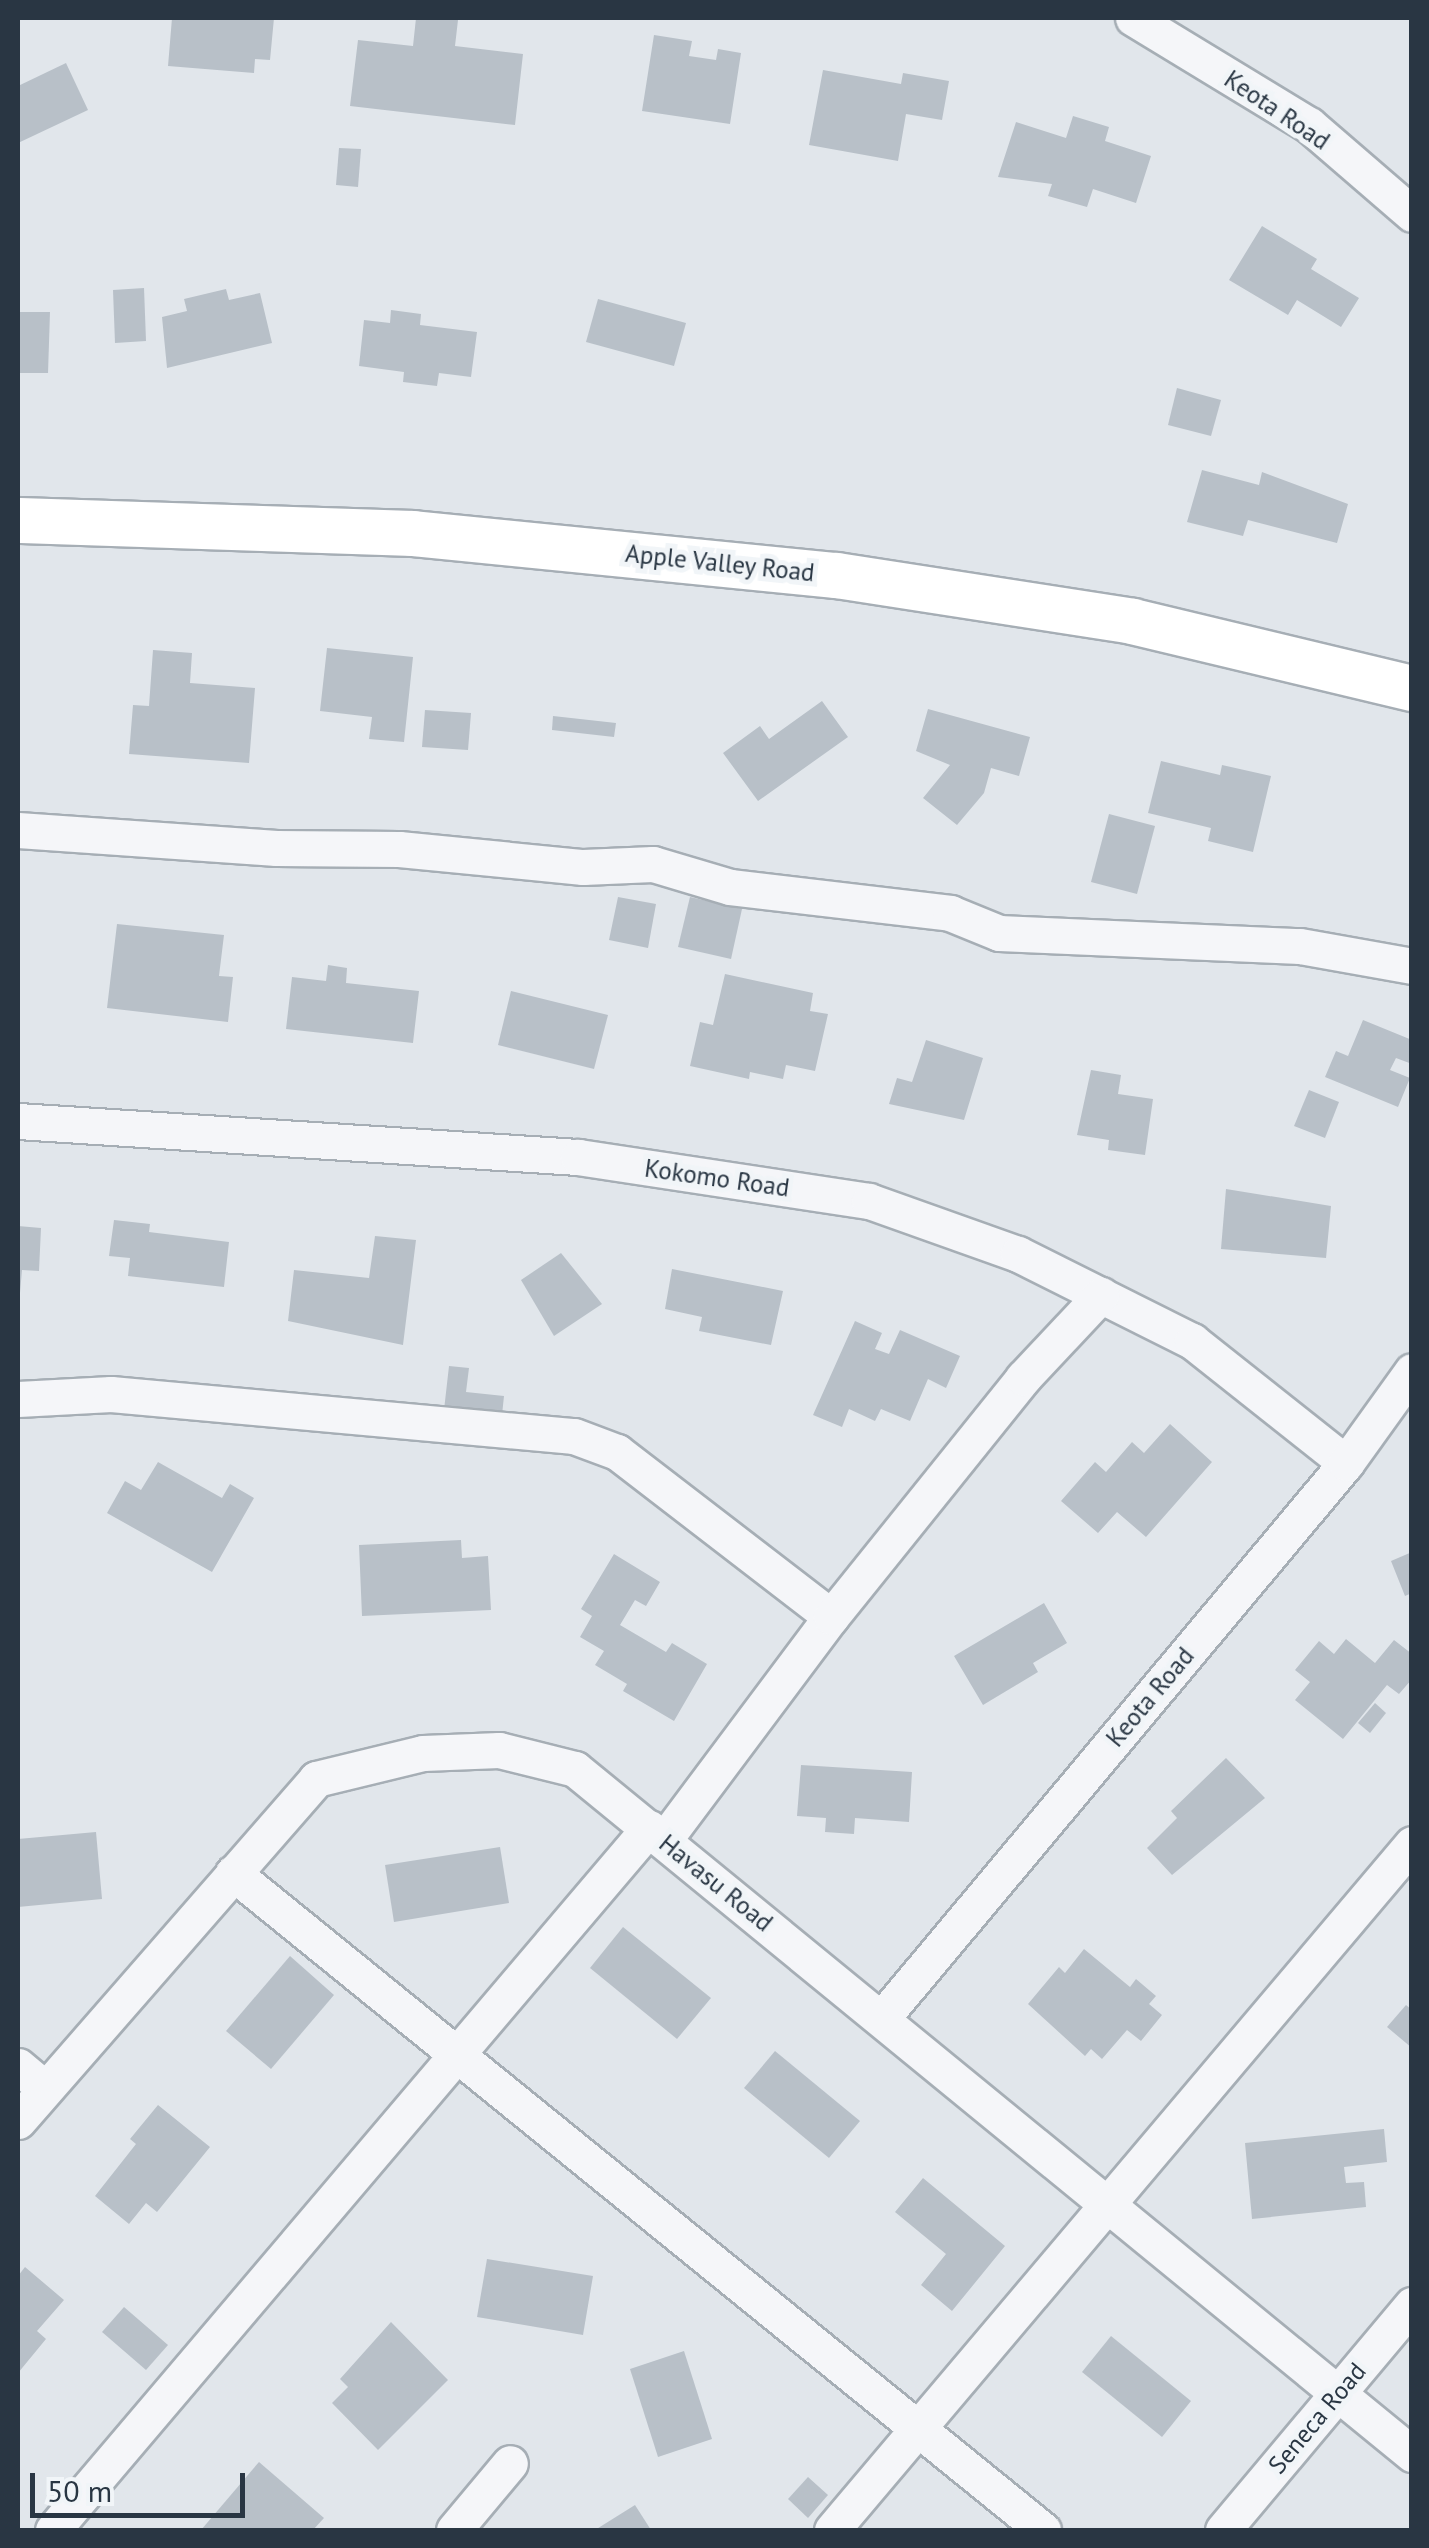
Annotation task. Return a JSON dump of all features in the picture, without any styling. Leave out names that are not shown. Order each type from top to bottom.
[{"type":"main road","name":"Apple Valley Road","points":[[18,520],[413,533],[836,575],[1132,621],[1412,688]]},
{"type":"street","name":"Keota Road","points":[[1133,18],[1309,126],[1412,214]]},
{"type":"street","points":[[18,830],[276,848],[399,849],[583,867],[653,864],[730,887],[950,913],[999,933],[1300,946],[1412,966]]},
{"type":"street","name":"Kokomo Road","points":[[18,1121],[578,1158],[870,1201],[1018,1254],[1192,1341],[1346,1463]]},
{"type":"street","points":[[54,2530],[460,2051],[656,1834],[1024,1378],[1101,1295]]},
{"type":"street","name":"Keota Road","points":[[882,2018],[1346,1463],[1412,1371]]},
{"type":"street","points":[[18,1399],[111,1394],[574,1436],[618,1452],[831,1618]]},
{"type":"street","name":"Havasu Road","points":[[18,2122],[31,2078],[234,1873],[316,1779],[423,1753],[499,1750],[576,1769],[1412,2454]]},
{"type":"street","points":[[832,2530],[1412,1844]]},
{"type":"street","points":[[234,1873],[460,2051],[1042,2530]]},
{"type":"street","name":"Seneca Road","points":[[1222,2530],[1412,2305]]},
{"type":"street","points":[[454,2530],[510,2462]]},
{"type":"building","points":[[172,18],[274,18],[270,60],[255,59],[254,73],[168,66]]},
{"type":"building","points":[[416,18],[458,20],[455,46],[523,54],[515,125],[350,106],[358,40],[413,46]]},
{"type":"building","points":[[654,35],[692,41],[689,56],[716,60],[718,49],[741,53],[730,124],[642,111]]},
{"type":"building","points":[[66,63],[88,110],[18,143],[18,86]]},
{"type":"building","points":[[823,70],[901,84],[903,73],[949,81],[942,120],[906,114],[898,161],[809,145]]},
{"type":"building","points":[[1073,116],[1109,127],[1105,141],[1151,156],[1136,203],[1093,189],[1087,207],[1048,196],[1052,184],[998,177],[1016,122],[1066,138]]},
{"type":"building","points":[[339,148],[361,149],[358,187],[336,185]]},
{"type":"building","points":[[1262,226],[1317,259],[1311,269],[1359,298],[1341,327],[1297,300],[1288,315],[1229,280]]},
{"type":"building","points":[[144,288],[146,341],[115,343],[113,290]]},
{"type":"building","points":[[226,289],[229,300],[260,293],[272,343],[167,368],[162,317],[187,311],[184,299]]},
{"type":"building","points":[[598,299],[686,323],[674,366],[586,342]]},
{"type":"building","points":[[391,310],[421,314],[420,325],[477,332],[471,377],[439,373],[437,386],[403,382],[404,372],[359,366],[364,320],[390,323]]},
{"type":"building","points":[[18,312],[50,312],[48,373],[18,373]]},
{"type":"building","points":[[1177,388],[1221,400],[1211,436],[1168,425]]},
{"type":"building","points":[[1202,470],[1259,485],[1262,472],[1348,504],[1337,543],[1248,520],[1243,536],[1187,522]]},
{"type":"building","points":[[327,648],[413,657],[404,742],[369,739],[372,717],[320,711]]},
{"type":"building","points":[[153,650],[192,653],[190,683],[255,688],[249,763],[129,754],[133,705],[149,706]]},
{"type":"building","points":[[822,701],[848,737],[758,801],[723,753],[760,726],[769,739]]},
{"type":"building","points":[[928,709],[1030,737],[1019,776],[991,768],[984,793],[957,825],[923,798],[950,765],[916,751]]},
{"type":"building","points":[[425,710],[471,713],[468,750],[422,747]]},
{"type":"building","points":[[553,716],[616,723],[614,737],[552,730]]},
{"type":"building","points":[[1161,761],[1220,775],[1222,765],[1271,776],[1253,852],[1208,841],[1211,828],[1148,813]]},
{"type":"building","points":[[1109,814],[1155,826],[1137,894],[1091,882]]},
{"type":"building","points":[[618,897],[656,904],[648,948],[609,940]]},
{"type":"building","points":[[690,897],[742,909],[731,959],[678,947]]},
{"type":"building","points":[[117,924],[224,935],[219,976],[233,977],[228,1022],[107,1008]]},
{"type":"building","points":[[328,965],[347,968],[346,983],[419,991],[413,1043],[286,1029],[292,977],[326,981]]},
{"type":"building","points":[[725,974],[813,993],[810,1011],[828,1014],[815,1071],[786,1065],[783,1079],[750,1072],[749,1079],[690,1066],[700,1022],[713,1025]]},
{"type":"building","points":[[511,991],[608,1015],[594,1069],[498,1045]]},
{"type":"building","points":[[1363,1020],[1412,1040],[1412,1064],[1396,1058],[1390,1070],[1410,1078],[1398,1107],[1325,1077],[1336,1051],[1348,1056]]},
{"type":"building","points":[[926,1040],[983,1058],[964,1120],[889,1104],[897,1078],[912,1082]]},
{"type":"building","points":[[1091,1070],[1121,1075],[1118,1094],[1153,1099],[1145,1155],[1108,1150],[1109,1140],[1077,1135]]},
{"type":"building","points":[[1309,1090],[1339,1102],[1325,1138],[1294,1126]]},
{"type":"building","points":[[1226,1189],[1331,1206],[1326,1258],[1221,1249]]},
{"type":"building","points":[[114,1220],[150,1224],[149,1232],[229,1242],[224,1287],[128,1276],[130,1258],[109,1256]]},
{"type":"building","points":[[18,1226],[41,1228],[39,1271],[22,1270],[20,1293]]},
{"type":"building","points":[[375,1236],[416,1240],[403,1345],[288,1321],[294,1270],[369,1278]]},
{"type":"building","points":[[561,1253],[602,1304],[554,1336],[521,1280]]},
{"type":"building","points":[[672,1269],[783,1291],[771,1345],[699,1331],[702,1317],[665,1309]]},
{"type":"building","points":[[855,1321],[882,1333],[875,1349],[889,1354],[900,1330],[960,1356],[946,1388],[928,1379],[910,1421],[881,1409],[875,1421],[849,1409],[842,1427],[813,1415]]},
{"type":"building","points":[[449,1366],[469,1368],[466,1392],[504,1396],[502,1415],[444,1410]]},
{"type":"building","points":[[1170,1424],[1212,1462],[1146,1537],[1117,1512],[1098,1533],[1061,1501],[1095,1462],[1106,1472],[1132,1442],[1144,1453]]},
{"type":"building","points":[[158,1462],[222,1498],[230,1484],[254,1498],[212,1572],[107,1513],[125,1481],[141,1490]]},
{"type":"building","points":[[461,1540],[462,1558],[488,1556],[491,1610],[362,1616],[359,1545]]},
{"type":"building","points":[[1412,1552],[1412,1593],[1405,1596],[1391,1561]]},
{"type":"building","points":[[614,1554],[660,1582],[646,1606],[635,1600],[620,1625],[666,1652],[672,1643],[707,1664],[674,1721],[623,1691],[627,1684],[595,1665],[604,1651],[580,1637],[592,1616],[581,1609]]},
{"type":"building","points":[[1044,1603],[1067,1643],[1033,1663],[1038,1672],[983,1705],[954,1656]]},
{"type":"building","points":[[1346,1639],[1375,1663],[1394,1640],[1412,1654],[1412,1679],[1399,1694],[1387,1685],[1343,1739],[1295,1700],[1310,1682],[1295,1670],[1319,1641],[1334,1654]]},
{"type":"building","points":[[1375,1703],[1386,1713],[1370,1733],[1358,1723]]},
{"type":"building","points":[[1226,1758],[1265,1798],[1172,1875],[1147,1848],[1177,1818],[1171,1811]]},
{"type":"building","points":[[801,1765],[912,1772],[909,1822],[855,1818],[854,1834],[825,1832],[826,1818],[797,1816]]},
{"type":"building","points":[[96,1832],[102,1899],[18,1907],[18,1839]]},
{"type":"building","points":[[500,1847],[509,1903],[394,1922],[385,1865]]},
{"type":"building","points":[[623,1927],[711,1998],[677,2039],[590,1968]]},
{"type":"building","points":[[1084,1949],[1130,1987],[1136,1979],[1156,1996],[1149,2004],[1162,2015],[1141,2041],[1127,2030],[1102,2059],[1091,2049],[1085,2056],[1028,2004],[1059,1967],[1065,1973]]},
{"type":"building","points":[[290,1956],[334,1995],[271,2069],[226,2031]]},
{"type":"building","points":[[1406,2005],[1412,2010],[1412,2048],[1387,2027]]},
{"type":"building","points":[[775,2051],[860,2121],[829,2158],[744,2088]]},
{"type":"building","points":[[158,2105],[210,2147],[157,2212],[146,2203],[129,2224],[95,2196],[136,2144],[130,2139]]},
{"type":"building","points":[[1384,2129],[1387,2162],[1344,2167],[1346,2183],[1364,2182],[1366,2207],[1252,2219],[1245,2143]]},
{"type":"building","points":[[923,2178],[1005,2246],[952,2311],[921,2285],[946,2254],[895,2212]]},
{"type":"building","points":[[487,2259],[593,2276],[583,2335],[477,2317]]},
{"type":"building","points":[[25,2267],[64,2300],[37,2331],[46,2339],[18,2373],[18,2276]]},
{"type":"building","points":[[124,2307],[168,2345],[146,2370],[102,2332]]},
{"type":"building","points":[[391,2322],[448,2380],[378,2450],[332,2403],[348,2387],[340,2379]]},
{"type":"building","points":[[1111,2336],[1191,2401],[1162,2437],[1082,2372]]},
{"type":"building","points":[[684,2351],[712,2439],[658,2457],[630,2369]]},
{"type":"building","points":[[259,2462],[324,2518],[313,2530],[201,2530]]},
{"type":"building","points":[[808,2477],[828,2495],[808,2518],[788,2499]]},
{"type":"building","points":[[635,2505],[651,2530],[595,2530]]}]
